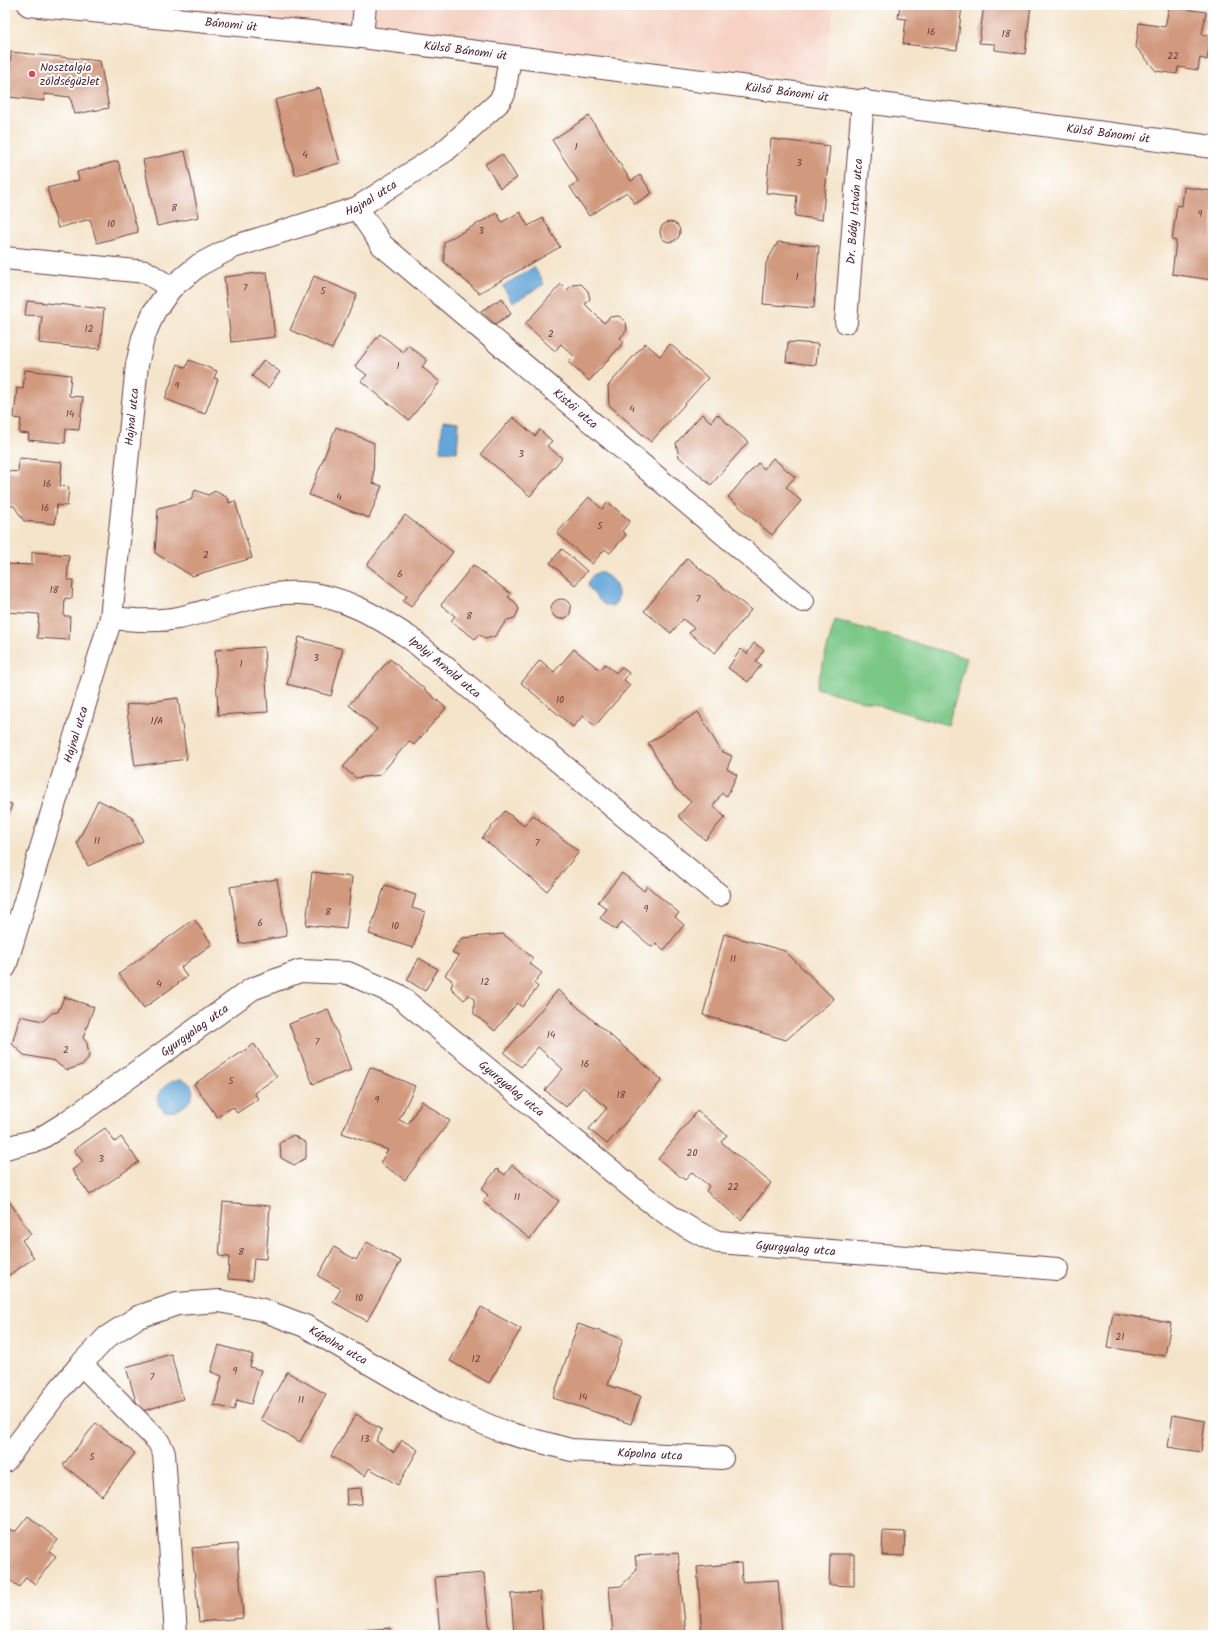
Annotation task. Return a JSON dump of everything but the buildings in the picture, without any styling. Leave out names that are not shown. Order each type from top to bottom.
[{"type":"street","name":"Bánomi út","points":[[29,5],[362,36]]},
{"type":"street","points":[[362,36],[366,5]]},
{"type":"street","name":"Külső Bánomi út","points":[[362,36],[510,57],[863,100],[1213,147]]},
{"type":"street","name":"Hajnal utca","points":[[5,967],[111,618],[137,365],[143,338],[154,312],[171,288],[199,265],[233,247],[357,208],[445,151],[498,103],[504,94],[510,57]]},
{"type":"street","name":"Dr. Bády István utca","points":[[846,322],[863,100]]},
{"type":"street","name":"Kistói utca","points":[[357,208],[382,245],[803,601]]},
{"type":"street","points":[[5,258],[146,272],[171,288]]},
{"type":"street","name":"Ipolyi Arnold utca","points":[[111,618],[151,621],[177,618],[268,595],[302,593],[339,600],[376,616],[410,638],[719,895]]},
{"type":"street","name":"Gyurgyalag utca","points":[[5,1148],[38,1140],[67,1122],[252,989],[300,971],[348,973],[398,995],[635,1190],[672,1219],[696,1233],[718,1242],[1057,1269]]},
{"type":"street","name":"Kápolna utca","points":[[5,1461],[80,1364],[107,1337],[138,1318],[177,1304],[220,1301],[263,1310],[305,1326],[445,1407],[504,1432],[572,1450],[722,1458]]},
{"type":"street","points":[[80,1364],[158,1441],[164,1453],[176,1635]]},
{"type":"shaded area","points":[[142,5],[834,5],[824,82]]},
{"type":"green space","points":[[835,620],[967,658],[948,725],[816,688]]},
{"type":"water","points":[[534,267],[544,284],[512,303],[503,286]]},
{"type":"water","points":[[443,421],[459,423],[457,452],[440,451]]},
{"type":"water","points":[[599,572],[608,576],[614,582],[618,595],[617,601],[614,605],[609,606],[602,603],[588,586],[591,577]]},
{"type":"water","points":[[182,1079],[189,1083],[192,1089],[190,1101],[178,1110],[164,1111],[158,1101],[158,1095],[165,1086],[176,1080]]},
{"type":"place","name":"Nosztalgia zöldségüzlet","points":[[32,74]]}]
